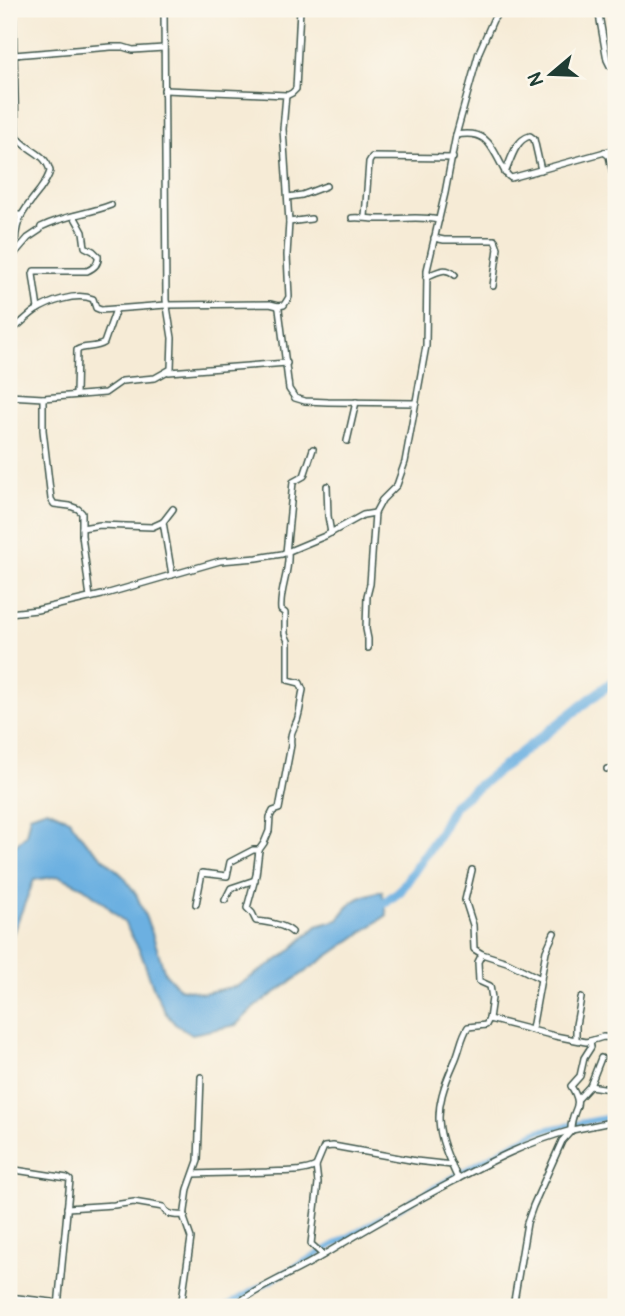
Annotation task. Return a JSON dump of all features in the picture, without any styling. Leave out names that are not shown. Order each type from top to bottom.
[{"type":"street","points":[[13,9],[14,55],[11,71],[17,139]]},
{"type":"street","points":[[164,9],[166,305],[172,338],[172,365],[169,372]]},
{"type":"street","points":[[9,332],[38,309],[55,302],[86,296],[93,299],[98,310],[166,305],[284,305],[289,297],[289,222],[283,129],[286,96],[296,89],[300,9]]},
{"type":"street","points":[[368,648],[367,596],[375,513],[382,500],[399,481],[405,462],[413,402],[427,336],[426,277],[435,238],[436,219],[481,46],[501,9]]},
{"type":"street","points":[[598,9],[607,60],[610,66],[616,69]]},
{"type":"street","points":[[14,55],[111,47],[132,50],[164,48]]},
{"type":"street","points":[[164,90],[270,93],[286,96]]},
{"type":"street","points":[[456,135],[474,133],[484,138],[505,173],[511,178],[616,149]]},
{"type":"street","points":[[505,173],[519,142],[530,136],[534,139],[541,170]]},
{"type":"street","points":[[9,139],[17,139],[45,159],[50,171],[46,181],[20,215],[15,253]]},
{"type":"street","points":[[604,152],[609,156],[616,187]]},
{"type":"street","points":[[365,218],[369,162],[372,157],[453,158]]},
{"type":"street","points":[[288,197],[326,186]]},
{"type":"street","points":[[9,260],[41,227],[65,216],[111,205]]},
{"type":"street","points":[[9,215],[20,215]]},
{"type":"street","points":[[38,309],[34,271],[87,271],[97,264],[98,256],[85,247],[83,232],[74,216]]},
{"type":"street","points":[[352,218],[436,219]]},
{"type":"street","points":[[289,222],[311,219]]},
{"type":"street","points":[[435,238],[495,240],[498,248],[493,286]]},
{"type":"street","points":[[426,277],[444,270],[455,275]]},
{"type":"street","points":[[278,306],[289,389],[295,398],[305,401],[413,402]]},
{"type":"street","points":[[76,394],[77,350],[94,348],[104,343],[116,309]]},
{"type":"street","points":[[9,396],[43,398],[105,393],[125,380],[148,380],[169,372],[287,363]]},
{"type":"street","points":[[43,398],[43,430],[51,499],[54,504],[70,506],[82,513],[89,595]]},
{"type":"street","points":[[347,441],[356,402]]},
{"type":"street","points":[[292,932],[290,929],[256,921],[247,908],[255,880],[259,850],[269,831],[270,817],[273,811],[279,809],[291,745],[290,735],[299,714],[303,690],[300,683],[288,680],[289,641],[285,634],[285,613],[281,610],[280,603],[289,559],[287,551],[293,482],[303,478],[313,449]]},
{"type":"street","points":[[327,486],[330,530]]},
{"type":"street","points":[[82,528],[100,525],[148,528],[163,522],[173,509]]},
{"type":"street","points":[[9,613],[37,610],[220,561],[257,558],[287,551],[363,515],[375,513]]},
{"type":"street","points":[[163,522],[172,572]]},
{"type":"street","points":[[607,769],[616,769]]},
{"type":"street","points":[[196,904],[202,873],[226,876],[230,862],[253,850],[259,850]]},
{"type":"street","points":[[472,870],[465,900],[473,925],[474,947],[482,954],[507,962],[541,979]]},
{"type":"street","points":[[225,900],[232,888],[255,880]]},
{"type":"street","points":[[532,1029],[546,951],[554,933]]},
{"type":"street","points":[[457,1178],[438,1119],[442,1092],[466,1029],[470,1026],[486,1025],[489,1019],[491,986],[479,981],[478,962],[482,954]]},
{"type":"street","points":[[576,1039],[581,998]]},
{"type":"street","points":[[489,1019],[586,1042],[603,1037],[616,1038]]},
{"type":"street","points":[[513,1307],[527,1223],[562,1140],[571,1128],[578,1099],[571,1086],[580,1076],[584,1058],[591,1047],[590,1041]]},
{"type":"street","points":[[578,1099],[590,1086],[601,1058]]},
{"type":"street","points":[[181,1307],[191,1244],[189,1229],[185,1225],[185,1214],[188,1189],[197,1167],[200,1142],[201,1077]]},
{"type":"street","points":[[590,1086],[616,1090]]},
{"type":"street","points":[[233,1307],[320,1253],[518,1147],[571,1128],[616,1121]]},
{"type":"street","points":[[320,1253],[311,1244],[318,1183],[316,1166],[324,1147],[333,1146],[453,1167]]},
{"type":"street","points":[[194,1174],[251,1174],[310,1169],[316,1166]]},
{"type":"street","points":[[9,1169],[68,1179],[70,1182],[60,1307],[52,1302],[9,1297]]},
{"type":"street","points":[[67,1208],[134,1202],[163,1207],[168,1213],[175,1215],[185,1214]]},
{"type":"water","points":[[47,809],[69,819],[85,841],[124,877],[137,896],[165,973],[179,988],[203,993],[237,986],[285,955],[317,926],[338,920],[352,903],[367,895],[382,891],[387,915],[256,1006],[236,1025],[192,1034],[175,1024],[165,1012],[140,951],[124,922],[83,887],[59,876],[34,880],[9,943],[9,851],[26,835],[30,815]]},
{"type":"waterway","points":[[375,910],[400,891],[438,836],[454,805],[616,679]]},
{"type":"waterway","points":[[224,1307],[512,1144],[539,1131],[616,1116]]}]
